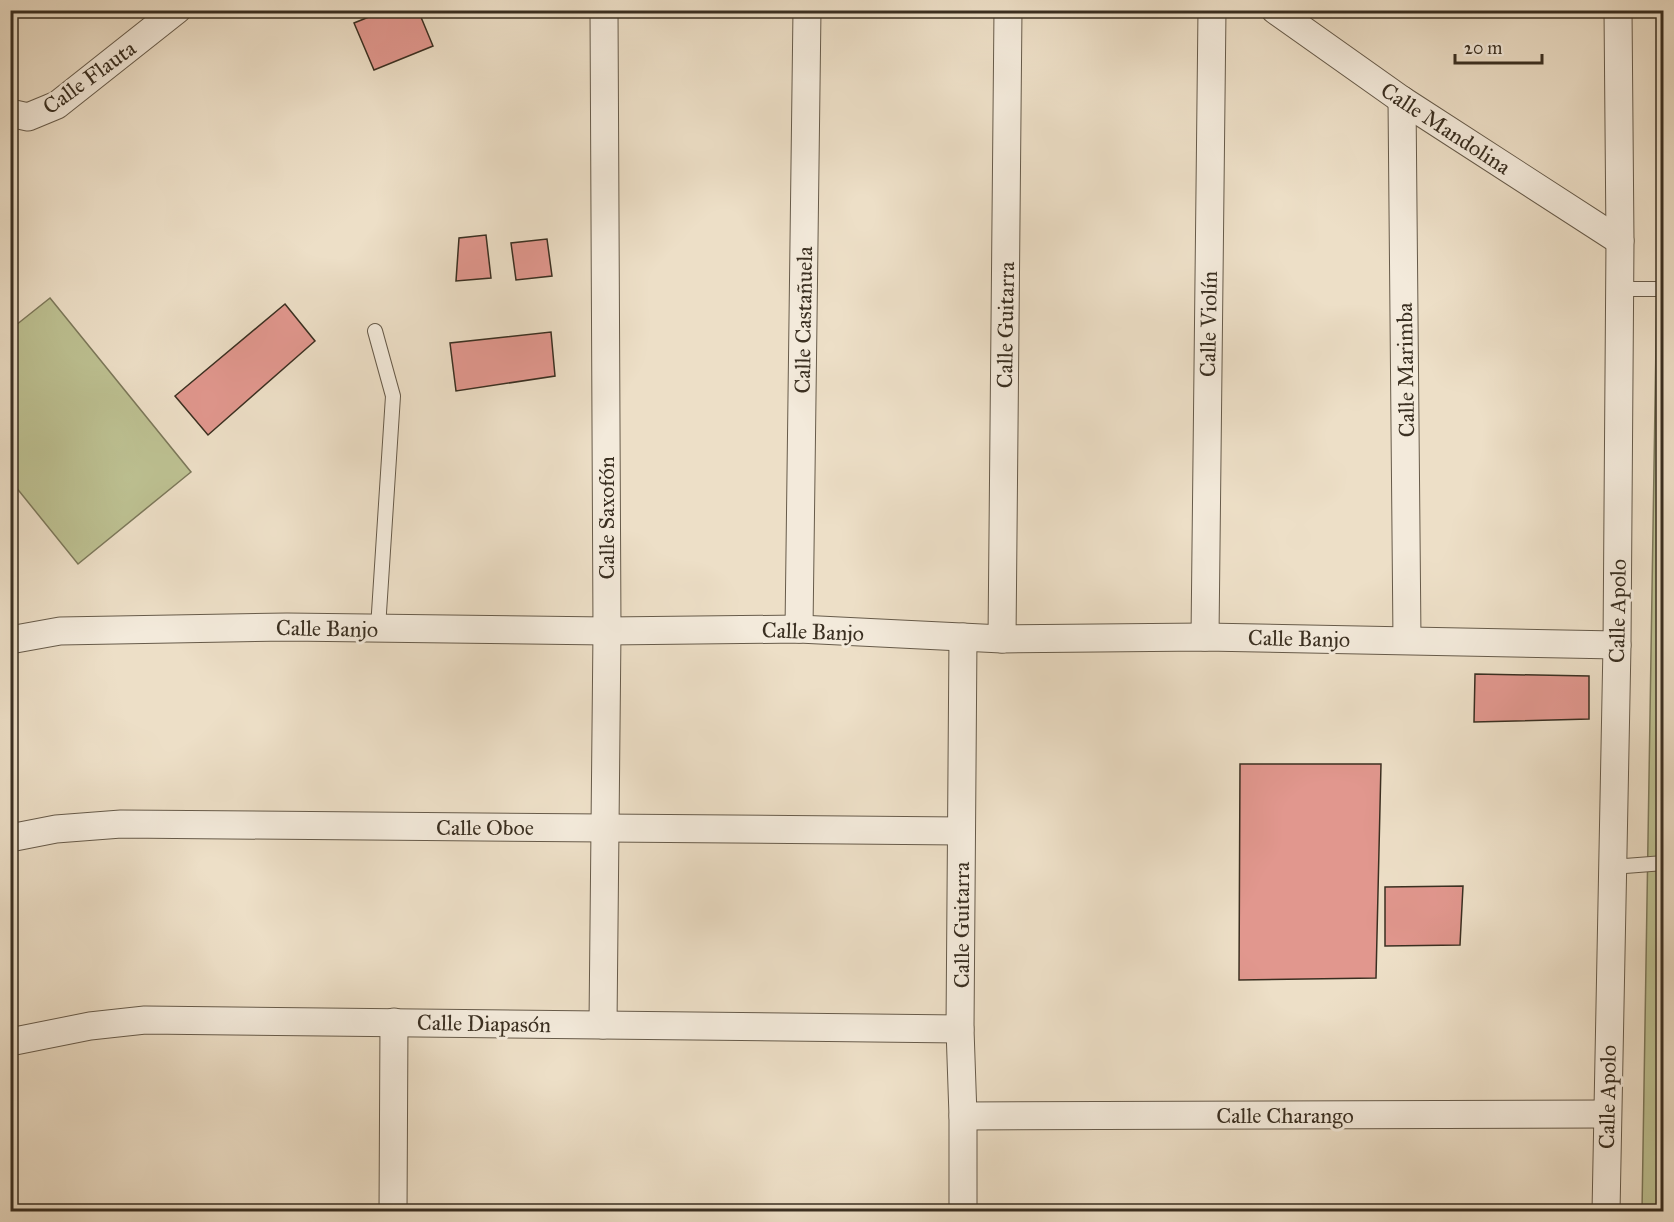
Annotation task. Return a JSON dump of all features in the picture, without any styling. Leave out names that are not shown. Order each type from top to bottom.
[{"type":"street","name":"Calle Flauta","points":[[19,115],[42,113],[75,93],[177,10]]},
{"type":"street","name":"Calle Saxofón","points":[[603,1024],[607,632],[604,10]]},
{"type":"street","name":"Calle Castañuela","points":[[799,629],[807,10]]},
{"type":"street","name":"Calle Guitarra","points":[[1002,639],[1008,10]]},
{"type":"street","name":"Calle Violín","points":[[1205,637],[1212,10]]},
{"type":"street","name":"Calle Mandolina","points":[[1275,10],[1402,100],[1620,241]]},
{"type":"street","name":"Calle Apolo","points":[[1606,1212],[1606,1114],[1617,645],[1620,289],[1618,10]]},
{"type":"street","name":"Calle Marimba","points":[[1402,100],[1407,640]]},
{"type":"street","name":"Calle Banjo","points":[[10,640],[60,631],[153,628],[378,628],[607,632],[799,629],[1002,639],[1205,637],[1617,645]]},
{"type":"street","name":"Calle Guitarra","points":[[963,638],[960,1029],[963,1212]]},
{"type":"street","name":"Calle Oboe","points":[[10,838],[56,829],[121,824],[961,831]]},
{"type":"street","name":"Calle Diapasón","points":[[10,1042],[90,1026],[145,1020],[960,1029]]},
{"type":"street","points":[[393,1212],[394,1022]]},
{"type":"street","name":"Calle Charango","points":[[963,1116],[1606,1114]]},
{"type":"lane","points":[[1620,289],[1664,289]]},
{"type":"lane","points":[[375,331],[393,396],[378,628]]},
{"type":"lane","points":[[1612,867],[1664,863]]},
{"type":"green space","points":[[1661,33],[1664,35],[1664,1211],[1642,1212]]},
{"type":"green space","points":[[50,298],[191,472],[78,564],[11,481],[11,329]]},
{"type":"building","points":[[386,10],[418,10],[433,46],[374,70],[354,23]]},
{"type":"building","points":[[486,235],[491,278],[456,281],[459,238]]},
{"type":"building","points":[[547,239],[552,276],[516,280],[511,243]]},
{"type":"building","points":[[285,304],[315,341],[208,435],[175,396]]},
{"type":"building","points":[[551,332],[555,376],[456,391],[450,343]]},
{"type":"building","points":[[1475,674],[1589,676],[1589,719],[1474,722]]},
{"type":"building","points":[[1240,764],[1381,764],[1376,978],[1239,980]]},
{"type":"building","points":[[1463,886],[1460,945],[1385,946],[1385,887]]}]
